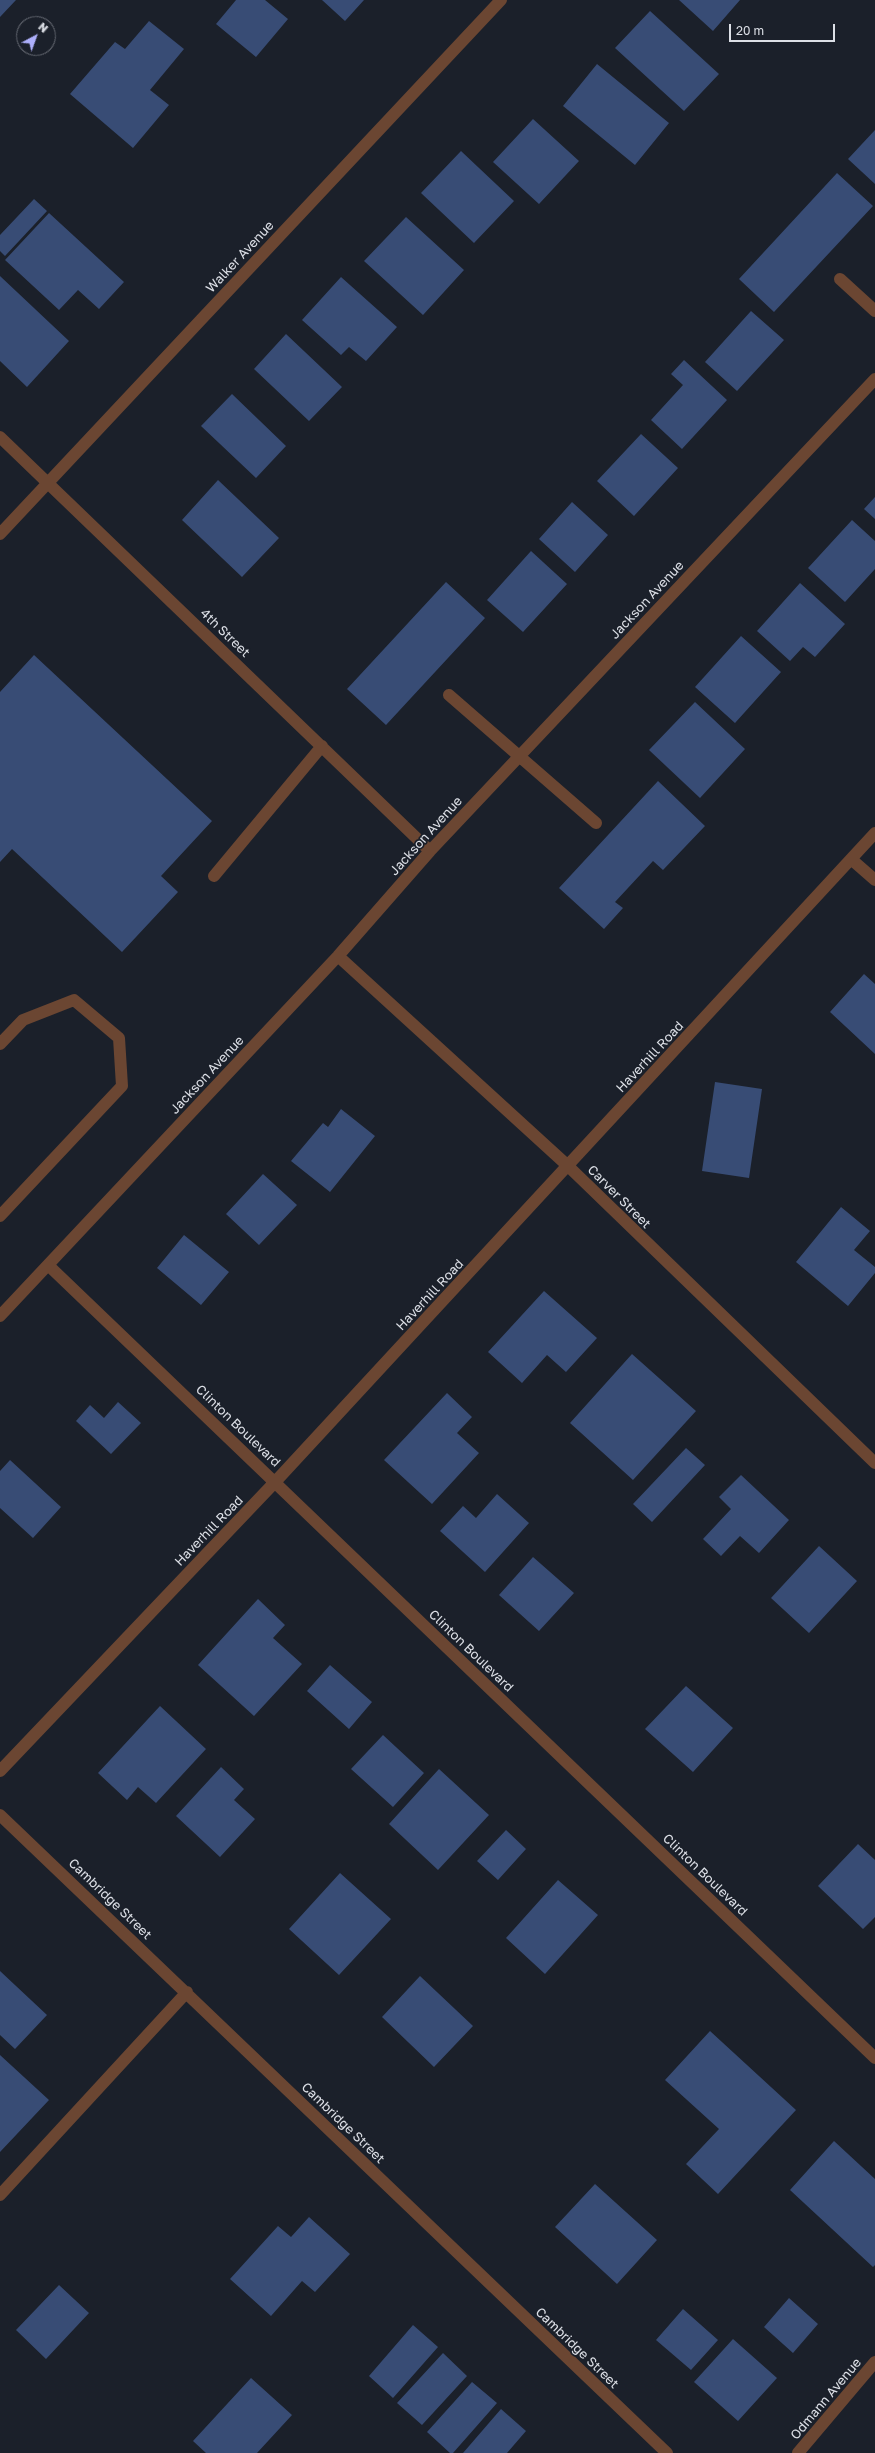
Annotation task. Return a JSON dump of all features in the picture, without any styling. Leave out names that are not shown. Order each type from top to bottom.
[{"type":"street","name":"Walker Avenue","points":[[0,534],[500,0]]},
{"type":"street","points":[[840,279],[875,311]]},
{"type":"street","name":"Jackson Avenue","points":[[0,1316],[338,956],[430,850],[875,379]]},
{"type":"street","name":"4th Street","points":[[0,437],[49,482],[430,850]]},
{"type":"street","points":[[449,695],[596,823]]},
{"type":"street","points":[[214,876],[322,746]]},
{"type":"street","name":"Haverhill Road","points":[[0,1771],[276,1481],[875,833]]},
{"type":"street","points":[[851,859],[875,880]]},
{"type":"street","name":"Carver Street","points":[[338,956],[568,1166],[875,1463]]},
{"type":"street","points":[[0,1044],[23,1020],[74,1000],[119,1038],[122,1086],[0,1216]]},
{"type":"street","name":"Clinton Boulevard","points":[[48,1265],[276,1481],[875,2058]]},
{"type":"street","name":"Cambridge Street","points":[[0,1815],[187,1992],[667,2453]]},
{"type":"street","points":[[0,2195],[187,1992]]},
{"type":"street","name":"Odmann Avenue","points":[[798,2453],[875,2362]]},
{"type":"building","points":[[0,0],[16,0],[0,17]]},
{"type":"building","points":[[236,0],[265,0],[288,19],[256,57],[216,24]]},
{"type":"building","points":[[322,0],[364,0],[345,21]]},
{"type":"building","points":[[679,0],[740,0],[713,31]]},
{"type":"building","points":[[650,11],[719,74],[684,111],[615,48]]},
{"type":"building","points":[[149,21],[184,49],[150,90],[169,105],[133,148],[70,94],[115,42],[125,49]]},
{"type":"building","points":[[597,64],[669,123],[635,165],[563,106]]},
{"type":"building","points":[[533,119],[579,161],[539,204],[493,162]]},
{"type":"building","points":[[875,130],[875,184],[848,159]]},
{"type":"building","points":[[461,151],[514,201],[474,243],[421,193]]},
{"type":"building","points":[[837,173],[873,206],[774,312],[739,279]]},
{"type":"building","points":[[34,199],[47,211],[5,256],[0,251],[0,235]]},
{"type":"building","points":[[49,213],[124,282],[99,309],[78,290],[59,310],[5,260]]},
{"type":"building","points":[[406,217],[464,270],[423,315],[364,261]]},
{"type":"building","points":[[0,276],[69,341],[27,387],[0,361]]},
{"type":"building","points":[[341,277],[397,327],[366,361],[349,347],[341,355],[302,320]]},
{"type":"building","points":[[751,311],[784,340],[737,391],[705,362]]},
{"type":"building","points":[[286,334],[342,387],[309,421],[254,369]]},
{"type":"building","points":[[684,360],[727,400],[682,449],[651,420],[683,385],[671,374]]},
{"type":"building","points":[[232,394],[286,446],[256,478],[201,426]]},
{"type":"building","points":[[641,434],[678,468],[634,516],[597,481]]},
{"type":"building","points":[[218,480],[279,538],[242,577],[182,520]]},
{"type":"building","points":[[875,497],[875,519],[864,509]]},
{"type":"building","points":[[572,502],[608,535],[575,572],[539,539]]},
{"type":"building","points":[[852,520],[875,541],[875,569],[845,602],[808,568]]},
{"type":"building","points":[[531,551],[567,584],[523,632],[487,600]]},
{"type":"building","points":[[446,582],[485,618],[386,725],[347,689]]},
{"type":"building","points":[[800,583],[845,624],[815,657],[803,647],[790,661],[757,631]]},
{"type":"building","points":[[741,636],[781,672],[735,723],[695,687]]},
{"type":"building","points":[[34,655],[212,821],[161,876],[178,892],[122,952],[12,849],[0,862],[0,692]]},
{"type":"building","points":[[695,702],[745,749],[700,798],[649,750]]},
{"type":"building","points":[[658,781],[705,826],[663,870],[653,861],[615,902],[623,908],[604,929],[559,888]]},
{"type":"building","points":[[864,974],[875,984],[875,1054],[830,1012]]},
{"type":"building","points":[[715,1082],[762,1089],[749,1178],[702,1171]]},
{"type":"building","points":[[341,1109],[375,1136],[330,1192],[291,1161],[323,1123],[328,1127]]},
{"type":"building","points":[[263,1174],[297,1205],[259,1245],[226,1214]]},
{"type":"building","points":[[841,1207],[870,1231],[854,1250],[875,1267],[875,1273],[848,1306],[796,1262]]},
{"type":"building","points":[[184,1235],[229,1272],[201,1305],[157,1268]]},
{"type":"building","points":[[544,1291],[597,1338],[566,1372],[547,1355],[522,1383],[488,1352]]},
{"type":"building","points":[[632,1354],[696,1411],[633,1480],[570,1423]]},
{"type":"building","points":[[447,1393],[472,1417],[457,1433],[479,1453],[432,1504],[384,1460]]},
{"type":"building","points":[[118,1402],[141,1423],[111,1454],[76,1421],[90,1405],[104,1418]]},
{"type":"building","points":[[686,1448],[705,1465],[652,1522],[633,1504]]},
{"type":"building","points":[[10,1460],[61,1507],[33,1538],[0,1508],[0,1471]]},
{"type":"building","points":[[741,1475],[789,1520],[759,1553],[740,1536],[721,1556],[703,1539],[731,1509],[719,1497]]},
{"type":"building","points":[[497,1494],[529,1523],[485,1572],[440,1531],[463,1506],[476,1518]]},
{"type":"building","points":[[819,1546],[857,1581],[809,1633],[771,1598]]},
{"type":"building","points":[[533,1557],[574,1593],[539,1631],[499,1595]]},
{"type":"building","points":[[258,1599],[285,1625],[273,1638],[302,1664],[254,1716],[198,1665]]},
{"type":"building","points":[[330,1665],[372,1702],[349,1729],[307,1691]]},
{"type":"building","points":[[686,1686],[733,1728],[693,1772],[645,1729]]},
{"type":"building","points":[[160,1706],[206,1749],[156,1803],[138,1787],[127,1800],[98,1773]]},
{"type":"building","points":[[383,1735],[424,1773],[393,1807],[351,1769]]},
{"type":"building","points":[[221,1767],[244,1789],[234,1800],[255,1819],[220,1857],[176,1816]]},
{"type":"building","points":[[439,1769],[489,1815],[438,1870],[389,1824]]},
{"type":"building","points":[[506,1830],[526,1849],[498,1880],[477,1861]]},
{"type":"building","points":[[858,1844],[875,1860],[875,1917],[863,1929],[818,1886]]},
{"type":"building","points":[[340,1873],[391,1919],[339,1975],[289,1929]]},
{"type":"building","points":[[558,1880],[598,1915],[545,1974],[506,1938]]},
{"type":"building","points":[[0,1971],[47,2015],[15,2049],[0,2035]]},
{"type":"building","points":[[420,1976],[473,2026],[434,2067],[382,2017]]},
{"type":"building","points":[[710,2031],[796,2110],[718,2194],[686,2164],[719,2129],[665,2080]]},
{"type":"building","points":[[0,2055],[49,2100],[0,2152]]},
{"type":"building","points":[[834,2141],[875,2179],[875,2265],[873,2267],[790,2190]]},
{"type":"building","points":[[595,2184],[657,2240],[617,2284],[555,2227]]},
{"type":"building","points":[[309,2217],[350,2254],[315,2292],[302,2281],[271,2316],[230,2279],[278,2226],[291,2237]]},
{"type":"building","points":[[59,2285],[89,2313],[46,2359],[16,2330]]},
{"type":"building","points":[[789,2298],[818,2324],[793,2353],[764,2327]]},
{"type":"building","points":[[683,2309],[718,2340],[691,2370],[656,2340]]},
{"type":"building","points":[[413,2325],[438,2347],[393,2398],[369,2376]]},
{"type":"building","points":[[733,2339],[777,2378],[738,2421],[694,2382]]},
{"type":"building","points":[[443,2353],[467,2376],[422,2425],[397,2403]]},
{"type":"building","points":[[251,2378],[292,2415],[257,2453],[206,2453],[193,2441]]},
{"type":"building","points":[[472,2382],[497,2403],[453,2453],[450,2453],[427,2432]]},
{"type":"building","points":[[501,2409],[526,2431],[507,2453],[463,2453]]}]
